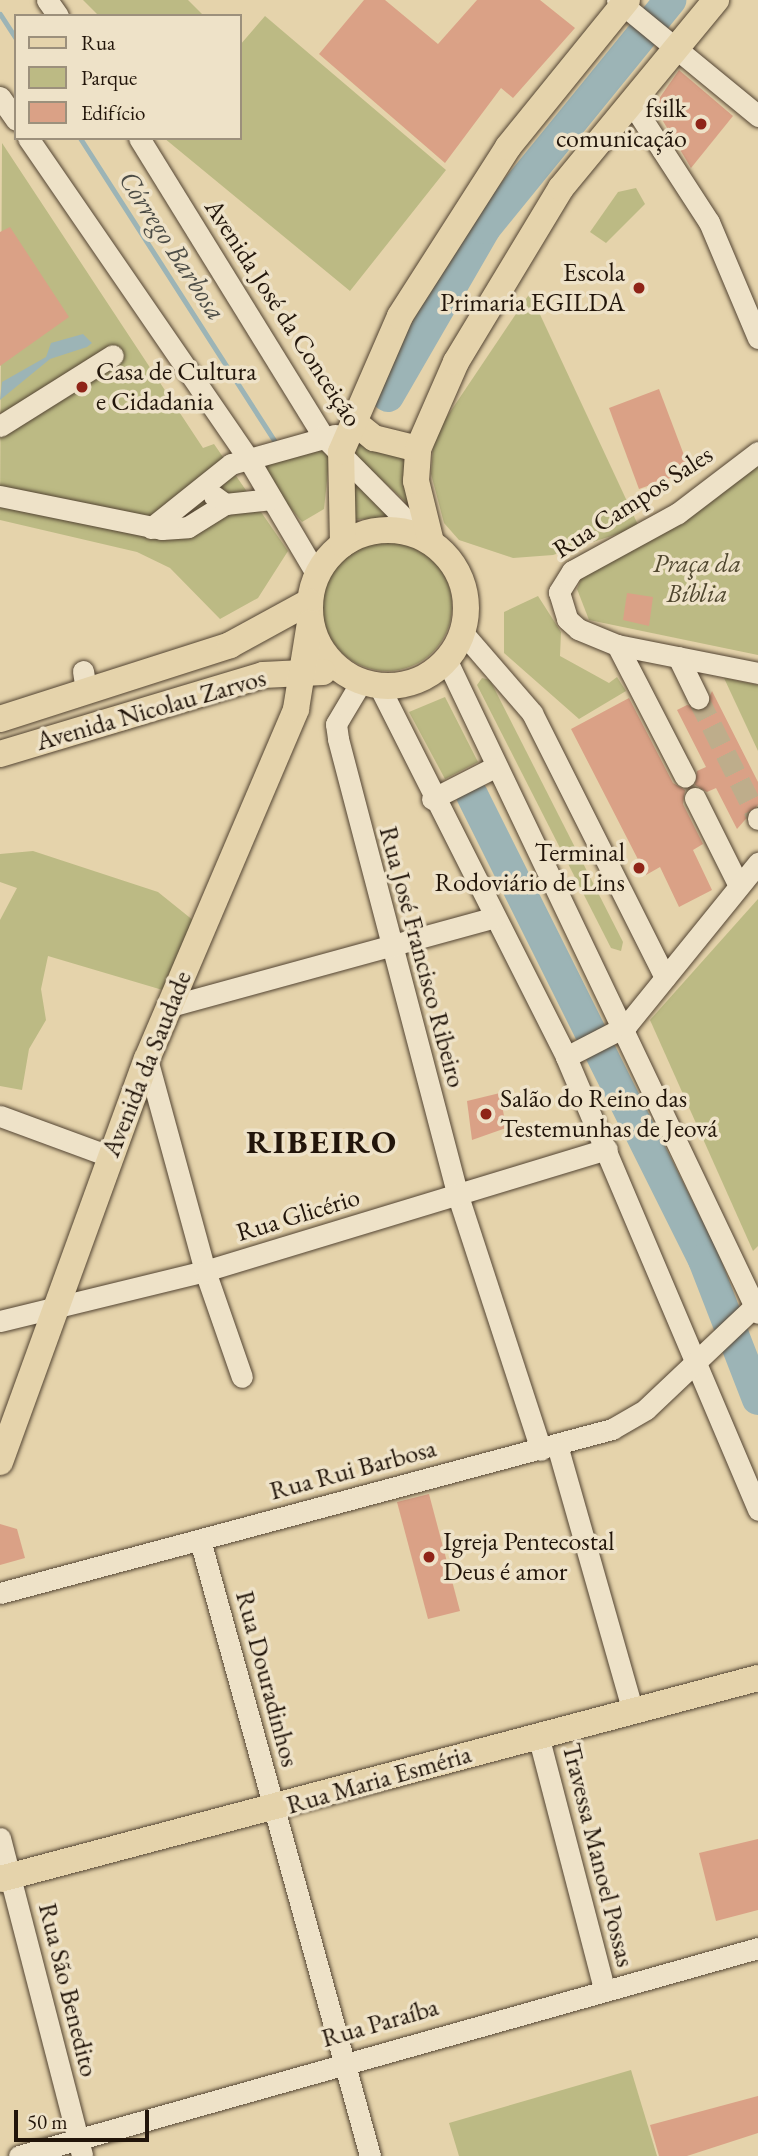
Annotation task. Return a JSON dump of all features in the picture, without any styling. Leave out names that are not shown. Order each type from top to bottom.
[{"type":"main road","points":[[428,540],[382,530],[342,544],[317,575],[310,612],[328,659],[361,680],[416,681],[447,661],[463,633],[467,613],[459,573],[428,540],[416,481],[418,449],[456,362],[561,188],[631,102],[670,44],[716,0]]},
{"type":"main road","points":[[342,544],[341,436],[400,316],[470,201],[625,4]]},
{"type":"main road","points":[[341,436],[374,438],[418,449]]},
{"type":"main road","name":"Avenida da Saudade","points":[[0,1461],[109,1156],[147,1059],[281,748],[305,672],[310,612]]},
{"type":"main road","name":"Avenida Nicolau Zarvos","points":[[0,719],[85,681],[230,645],[310,612]]},
{"type":"main road","name":"Avenida Nicolau Zarvos","points":[[0,754],[263,675],[305,672],[361,680]]},
{"type":"main road","name":"Rua Maria Esméria","points":[[5,1877],[273,1810],[632,1709],[758,1678]]},
{"type":"street","points":[[625,4],[758,116]]},
{"type":"street","points":[[0,97],[14,117]]},
{"type":"street","points":[[631,102],[709,222],[758,338]]},
{"type":"street","points":[[29,140],[249,460],[317,575]]},
{"type":"street","name":"Avenida José da Conceição","points":[[140,140],[341,436],[428,540]]},
{"type":"street","points":[[0,426],[113,355]]},
{"type":"street","points":[[151,528],[169,509],[211,480],[249,460],[341,436]]},
{"type":"street","name":"Rua Campos Sales","points":[[758,452],[678,513],[561,583],[567,618],[617,645],[758,673]]},
{"type":"street","points":[[211,480],[215,497],[225,504]]},
{"type":"street","points":[[0,496],[151,528],[178,529],[225,504],[272,499]]},
{"type":"street","points":[[169,509],[178,529]]},
{"type":"street","points":[[463,633],[532,713],[665,977]]},
{"type":"street","points":[[617,645],[685,777]]},
{"type":"street","points":[[678,657],[698,698]]},
{"type":"street","points":[[447,661],[493,768],[735,1263],[753,1309]]},
{"type":"street","points":[[361,680],[432,799],[492,918],[574,1054],[607,1149],[705,1353],[758,1510]]},
{"type":"street","name":"Rua José Francisco Ribeiro","points":[[361,680],[336,724],[389,950],[458,1196],[549,1447],[632,1709]]},
{"type":"street","points":[[432,799],[493,768]]},
{"type":"street","points":[[695,798],[739,886]]},
{"type":"street","points":[[574,1054],[620,1030],[758,863]]},
{"type":"street","points":[[170,1006],[389,950],[492,918]]},
{"type":"street","points":[[147,1059],[205,1271],[242,1377]]},
{"type":"street","points":[[0,1116],[109,1156]]},
{"type":"street","name":"Rua Glicério","points":[[0,1321],[205,1271],[607,1149]]},
{"type":"street","points":[[735,1263],[758,1262]]},
{"type":"street","name":"Rua Rui Barbosa","points":[[0,1593],[612,1429],[646,1409],[753,1309]]},
{"type":"street","name":"Rua Douradinhos","points":[[200,1540],[273,1810],[347,2062],[370,2156]]},
{"type":"street","name":"Travessa Manoel Possas","points":[[538,1735],[604,1989]]},
{"type":"street","name":"Rua São Benedito","points":[[0,1838],[5,1877],[80,2148]]},
{"type":"street","name":"Rua Paraíba","points":[[19,2156],[80,2148],[347,2062],[758,1948]]},
{"type":"green space","points":[[83,0],[188,0],[202,14],[97,14]]},
{"type":"green space","points":[[265,16],[446,170],[350,291],[166,140],[242,140],[242,43]]},
{"type":"green space","name":"Casa de Cultura e Cidadania","points":[[2,143],[203,448],[214,444],[288,551],[258,598],[220,619],[170,568],[137,552],[0,520]]},
{"type":"green space","points":[[636,188],[645,204],[606,243],[590,232],[618,192]]},
{"type":"green space","points":[[530,293],[639,527],[553,555],[513,558],[459,540],[444,523],[431,474],[434,436]]},
{"type":"green space","points":[[318,439],[330,452],[324,509],[302,522],[259,470]]},
{"type":"green space","points":[[357,441],[409,455],[410,506],[355,455]]},
{"type":"green space","name":"Praça da Bíblia","points":[[758,463],[758,655],[589,620],[577,589],[586,567]]},
{"type":"green space","points":[[356,481],[400,520],[348,519]]},
{"type":"green space","points":[[387,541],[412,546],[433,560],[447,581],[452,606],[447,631],[433,652],[412,666],[387,671],[362,666],[341,652],[327,631],[322,606],[327,581],[341,560],[362,546]]},
{"type":"green space","points":[[538,596],[561,632],[560,656],[609,683],[617,677],[626,691],[579,719],[504,653],[504,612]]},
{"type":"green space","points":[[482,678],[490,680],[623,942],[621,951],[611,948],[477,685]]},
{"type":"green space","points":[[724,678],[758,685],[758,751]]},
{"type":"green space","points":[[445,697],[478,762],[445,779],[409,712]]},
{"type":"green space","points":[[33,851],[158,892],[194,921],[166,991],[48,956],[41,989],[46,1020],[29,1049],[22,1090],[0,1086],[0,920],[17,888],[0,882],[0,854]]},
{"type":"green space","points":[[758,899],[758,1246],[753,1251],[650,1020]]},
{"type":"green space","points":[[631,2070],[657,2156],[459,2156],[449,2123]]},
{"type":"water","points":[[83,334],[92,343],[50,359],[0,400],[2,382],[46,357],[51,343]]},
{"type":"building","points":[[364,0],[385,0],[438,44],[477,0],[540,0],[575,28],[513,98],[501,88],[445,163],[319,54]]},
{"type":"building","name":"fsilk comunicação","points":[[679,70],[733,116],[691,168],[654,106]]},
{"type":"building","points":[[10,227],[69,317],[0,366],[0,232]]},
{"type":"building","points":[[659,389],[690,471],[639,489],[609,408]]},
{"type":"building","points":[[627,593],[653,597],[649,626],[623,620]]},
{"type":"building","points":[[712,691],[758,782],[758,805],[737,829],[716,788],[707,792],[695,785],[697,771],[706,767],[677,710],[687,705],[704,709]]},
{"type":"building","points":[[629,698],[673,783],[685,790],[683,804],[703,844],[693,850],[712,890],[679,907],[660,867],[646,875],[571,729]]},
{"type":"building","name":"Salão do Reino das Testemunhas de Jeová","points":[[500,1093],[506,1128],[472,1140],[467,1101]]},
{"type":"building","name":"Igreja Pentecostal Deus é amor","points":[[429,1494],[460,1611],[428,1619],[397,1502]]},
{"type":"building","points":[[0,1524],[17,1529],[25,1558],[0,1565]]},
{"type":"building","points":[[758,1839],[758,1910],[716,1921],[699,1853]]},
{"type":"building","points":[[758,2096],[758,2133],[687,2156],[659,2156],[650,2125]]},
{"type":"waterway","points":[[388,396],[485,228],[670,0]]},
{"type":"waterway","name":"Córrego Barbosa","points":[[0,14],[14,36]]},
{"type":"waterway","name":"Córrego Barbosa","points":[[81,140],[277,445]]},
{"type":"waterway","points":[[472,795],[704,1260],[758,1399]]},
{"type":"tunnel","points":[[698,698],[758,818]]},
{"type":"place","name":"fsilk comunicação","points":[[701,124]]},
{"type":"place","name":"Escola Primaria EGILDA","points":[[639,288]]},
{"type":"place","name":"Casa de Cultura e Cidadania","points":[[82,387]]},
{"type":"place","name":"Terminal Rodoviário de Lins","points":[[639,868]]},
{"type":"place","name":"Salão do Reino das Testemunhas de Jeová","points":[[486,1114]]},
{"type":"place","name":"Igreja Pentecostal Deus é amor","points":[[429,1557]]},
{"type":"district","name":"RIBEIRO","points":[[322,1142]]}]
